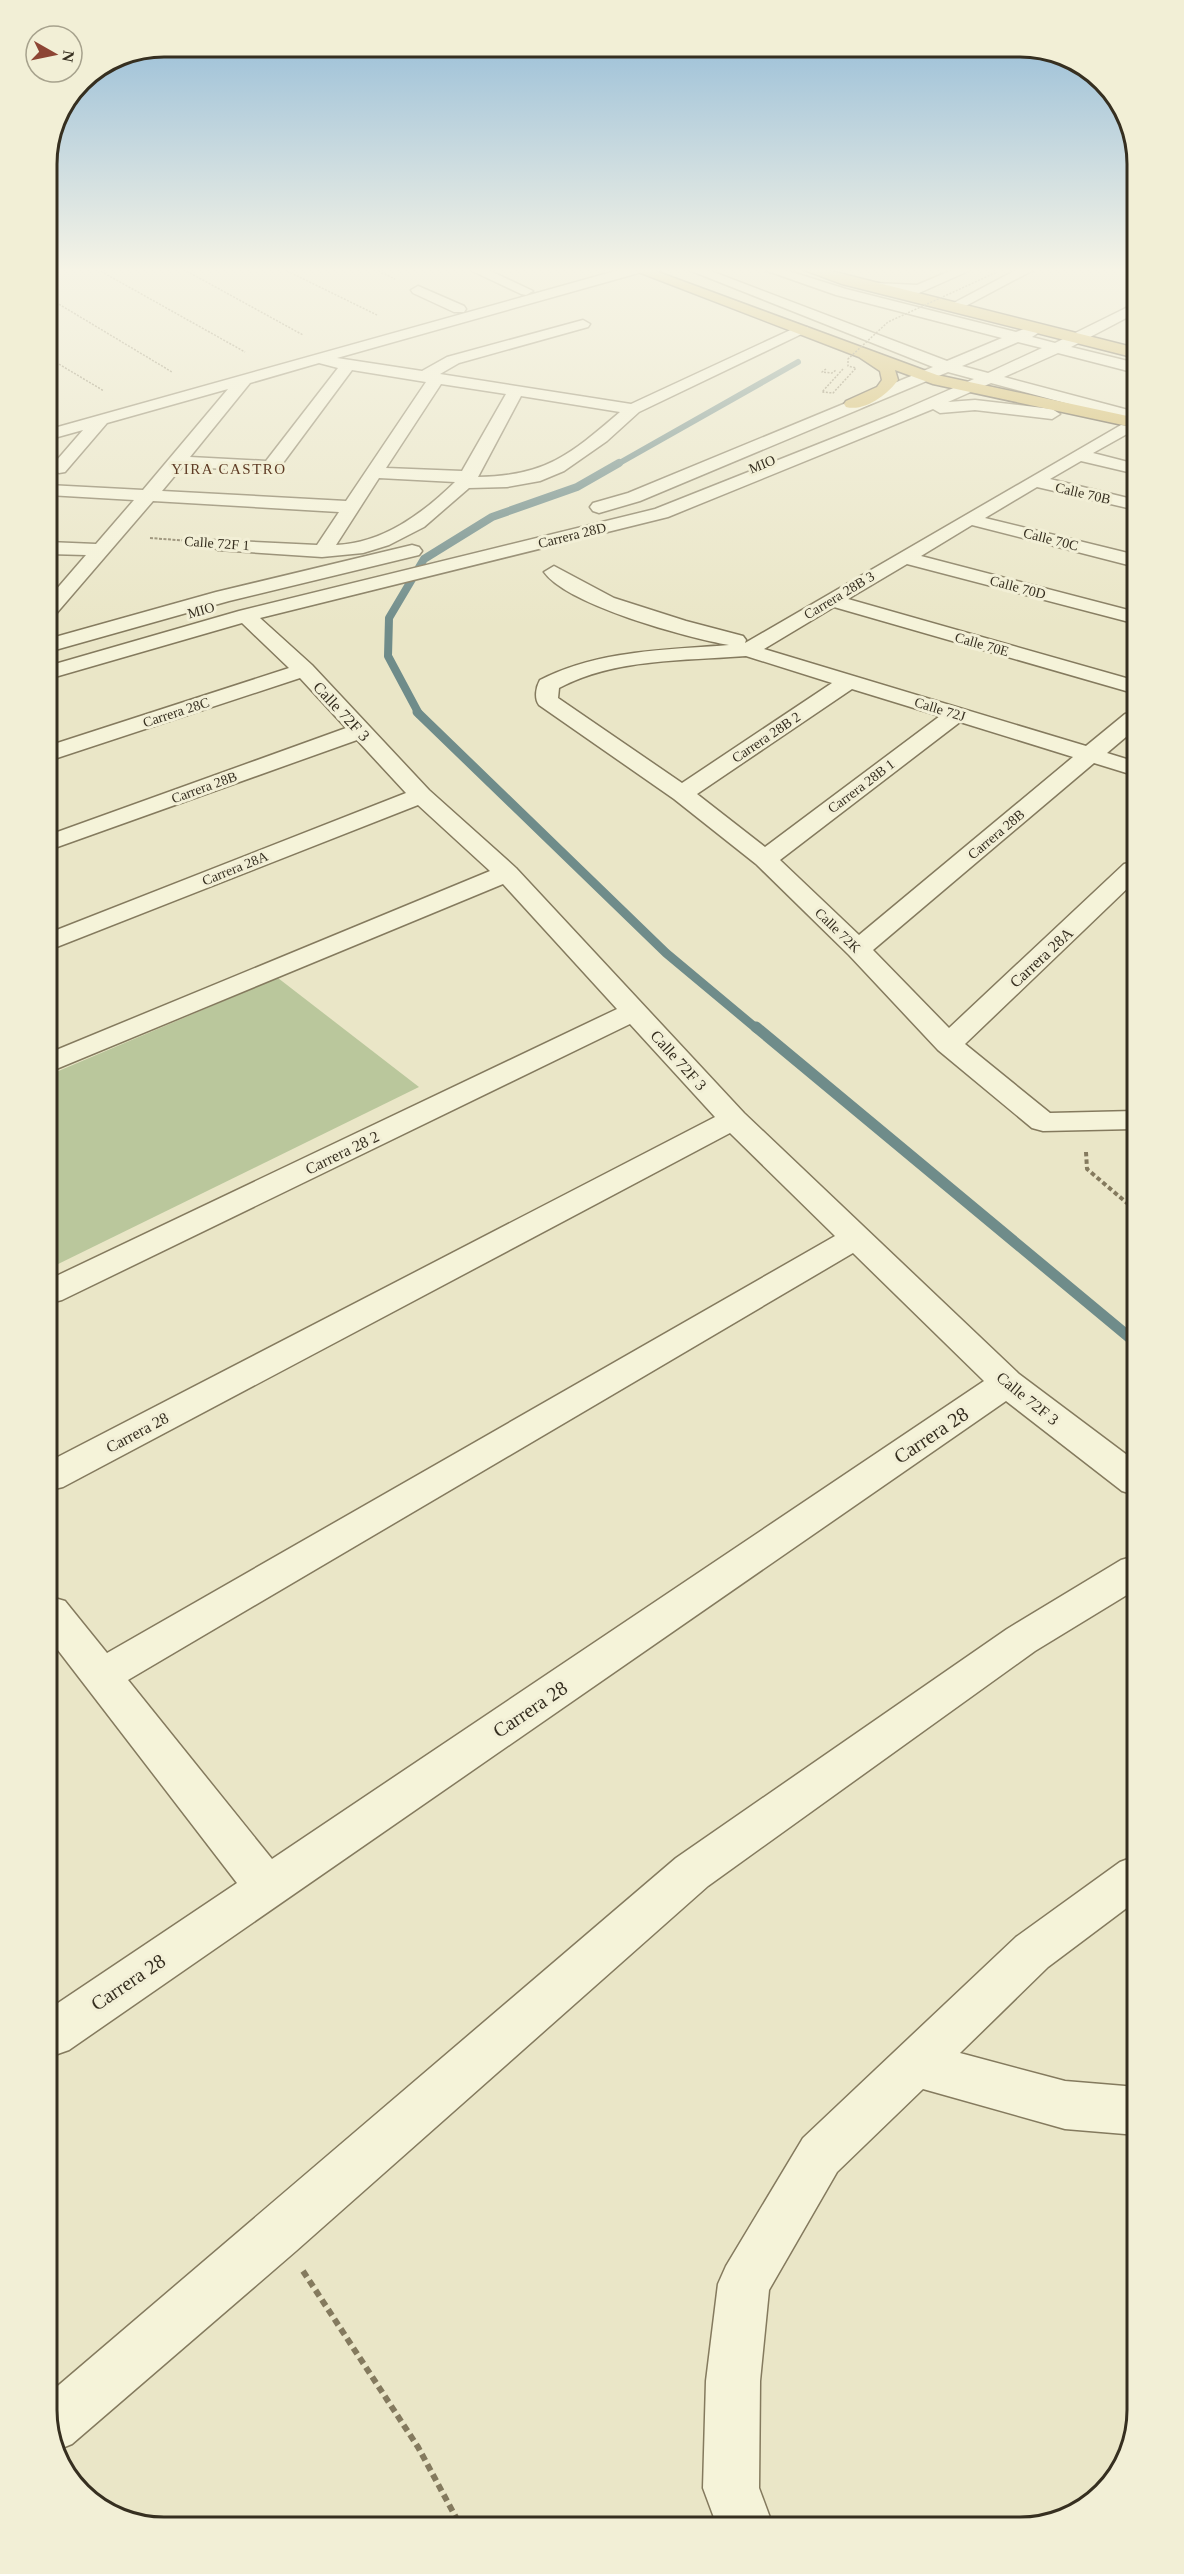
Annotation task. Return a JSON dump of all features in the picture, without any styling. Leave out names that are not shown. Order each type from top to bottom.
[{"type":"highway","points":[[852,404],[886,388]]},
{"type":"highway","points":[[1003,388],[1127,424]]},
{"type":"street","points":[[57,423],[180,388]]},
{"type":"street","points":[[57,432],[204,388]]},
{"type":"street","points":[[57,600],[177,462],[225,388]]},
{"type":"street","points":[[177,462],[271,467],[330,388]]},
{"type":"street","points":[[322,551],[375,473],[424,388]]},
{"type":"street","points":[[491,388],[633,409]]},
{"type":"street","points":[[375,473],[507,482],[534,477],[558,467],[601,437],[633,409],[678,388]]},
{"type":"street","name":"Carrera 28D","points":[[583,511],[634,497],[852,404],[899,388]]},
{"type":"street","name":"MIO","points":[[540,537],[644,503],[906,388]]},
{"type":"street","name":"MIO","points":[[540,537],[652,507],[886,414],[941,388]]},
{"type":"street","name":"Carrera 28D","points":[[57,643],[223,597],[350,576],[661,513],[900,418],[947,388]]},
{"type":"street","points":[[983,388],[1005,402],[1052,414]]},
{"type":"street","points":[[1003,388],[1127,424]]},
{"type":"street","name":"Calle 72F 1","points":[[218,544],[348,552],[372,546],[439,509],[466,480],[515,392]]},
{"type":"street","points":[[900,418],[921,411],[968,406],[1052,414],[1127,425]]},
{"type":"street","points":[[59,468],[101,420]]},
{"type":"street","name":"Carrera 28B 3","points":[[547,700],[548,685],[561,676],[625,661],[754,645],[1127,426]]},
{"type":"street","points":[[1078,455],[1127,467]]},
{"type":"street","name":"Calle 70B","points":[[1033,481],[1127,503]]},
{"type":"street","points":[[57,491],[350,507]]},
{"type":"street","name":"Calle 70C","points":[[969,519],[1127,559]]},
{"type":"street","points":[[350,576],[540,537]]},
{"type":"street","name":"Carrera 28D","points":[[57,670],[246,615],[430,547]]},
{"type":"street","points":[[57,548],[100,550]]},
{"type":"street","name":"Calle 70D","points":[[904,557],[1127,616]]},
{"type":"street","points":[[554,572],[571,587],[613,603],[718,638],[754,645]]},
{"type":"street","name":"MIO","points":[[57,651],[229,602],[350,576]]},
{"type":"street","name":"MIO","points":[[57,661],[350,576]]},
{"type":"street","name":"Calle 70E","points":[[831,600],[1127,685]]},
{"type":"street","name":"Calle 72F 3","points":[[246,615],[304,670],[421,795],[507,873],[733,1119],[1007,1383],[1127,1475]]},
{"type":"street","name":"Calle 72J","points":[[754,645],[849,681],[1127,766]]},
{"type":"street","name":"Carrera 28C","points":[[57,751],[304,670]]},
{"type":"street","name":"Carrera 28B 2","points":[[682,794],[849,681]]},
{"type":"street","name":"Calle 72K","points":[[547,700],[682,794],[765,859],[858,949],[948,1044],[1043,1122],[1084,1121],[1127,1114]]},
{"type":"street","name":"Carrera 28B 1","points":[[765,859],[957,714]]},
{"type":"street","name":"Carrera 28B","points":[[858,949],[1127,723]]},
{"type":"street","name":"Carrera 28B","points":[[57,840],[359,731]]},
{"type":"street","name":"Carrera 28A","points":[[57,939],[421,795]]},
{"type":"street","points":[[57,1060],[507,873]]},
{"type":"street","name":"Carrera 28A","points":[[948,1044],[1127,875]]},
{"type":"street","name":"Carrera 28 2","points":[[57,1289],[634,1011]]},
{"type":"street","name":"Carrera 28","points":[[57,1473],[733,1119]]},
{"type":"street","points":[[102,1676],[857,1237]]},
{"type":"street","name":"Carrera 28","points":[[57,2031],[1007,1383]]},
{"type":"street","points":[[58,2421],[278,2233],[692,1872],[1021,1640],[1127,1576]]},
{"type":"street","points":[[57,1620],[268,1888]]},
{"type":"street","points":[[742,2517],[731,2488],[733,2381],[744,2284],[820,2155],[1032,1952],[1127,1883]]},
{"type":"street","points":[[915,2064],[1065,2105],[1127,2110]]},
{"type":"path","points":[[99,388],[126,404]]},
{"type":"path","points":[[826,388],[822,392],[833,393],[838,388]]},
{"type":"path","name":"Calle 72F 1","points":[[113,536],[218,544]]},
{"type":"path","points":[[1084,1121],[1087,1169],[1127,1203]]},
{"type":"path","points":[[278,2233],[418,2447],[456,2517]]},
{"type":"green space","points":[[278,978],[419,1087],[57,1265],[57,1072]]},
{"type":"waterway","points":[[616,465],[752,388]]},
{"type":"waterway","points":[[419,714],[388,656],[389,618],[424,559],[492,517],[577,487],[619,463]]},
{"type":"waterway","points":[[419,714],[666,953],[757,1029]]},
{"type":"waterway","points":[[756,1027],[1127,1335]]},
{"type":"district","name":"YIRA CASTRO","points":[[229,469]]}]
